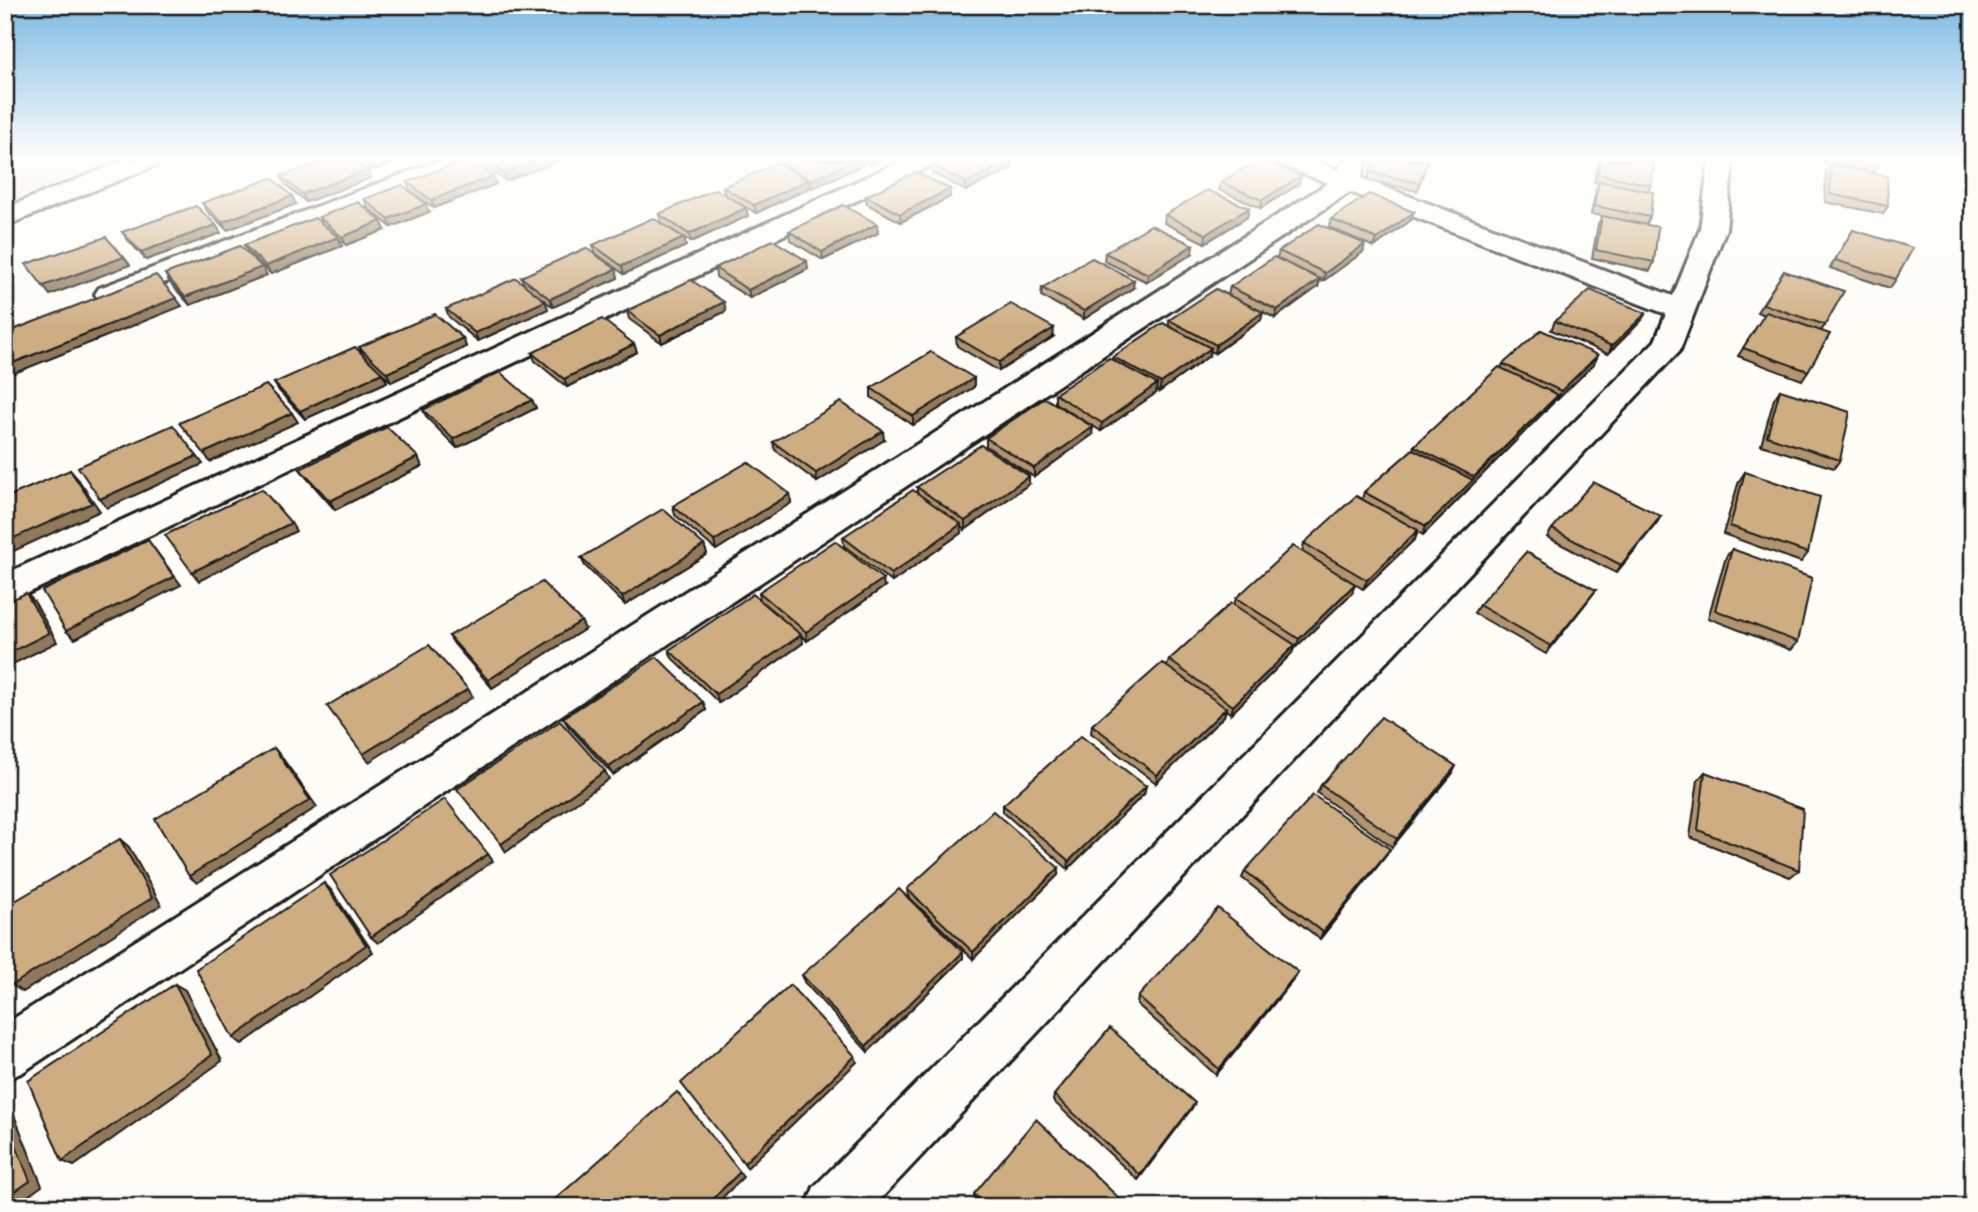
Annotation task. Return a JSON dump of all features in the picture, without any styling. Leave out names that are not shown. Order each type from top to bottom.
[{"type":"street","points":[[82,304],[314,217]]},
{"type":"street","points":[[5,590],[802,217]]},
{"type":"street","points":[[5,1054],[1282,217]]},
{"type":"street","points":[[1459,217],[1682,310]]},
{"type":"street","points":[[834,1207],[1669,344],[1713,229],[1714,217]]},
{"type":"building","points":[[166,217],[207,217],[216,225],[141,252],[122,232]]},
{"type":"building","points":[[216,217],[237,217],[222,222]]},
{"type":"building","points":[[319,217],[376,217],[381,221],[342,237]]},
{"type":"building","points":[[663,217],[727,217],[689,234]]},
{"type":"building","points":[[819,217],[864,217],[877,224],[822,252],[789,231]]},
{"type":"building","points":[[1168,217],[1235,217],[1206,234]]},
{"type":"building","points":[[1335,217],[1408,217],[1377,239],[1331,219]]},
{"type":"building","points":[[1602,217],[1658,227],[1654,262],[1596,250]]},
{"type":"building","points":[[315,218],[338,237],[266,266],[244,245]]},
{"type":"building","points":[[653,218],[684,238],[622,266],[593,245]]},
{"type":"building","points":[[1319,224],[1365,244],[1325,273],[1279,251]]},
{"type":"building","points":[[1151,225],[1193,245],[1148,274],[1105,253]]},
{"type":"building","points":[[1853,230],[1913,248],[1896,279],[1835,260]]},
{"type":"building","points":[[106,237],[124,257],[43,286],[26,264]]},
{"type":"building","points":[[773,240],[807,261],[748,290],[715,268]]},
{"type":"building","points":[[240,246],[262,267],[185,297],[165,274]]},
{"type":"building","points":[[586,248],[616,269],[550,299],[521,277]]},
{"type":"building","points":[[1274,257],[1320,279],[1277,310],[1230,287]]},
{"type":"building","points":[[1092,258],[1134,280],[1084,311],[1042,288]]},
{"type":"building","points":[[1784,271],[1844,291],[1825,325],[1763,304]]},
{"type":"building","points":[[156,275],[176,298],[5,366],[5,333]]},
{"type":"building","points":[[516,278],[545,301],[475,333],[446,309]]},
{"type":"building","points":[[691,280],[724,302],[660,335],[627,311]]},
{"type":"building","points":[[1216,289],[1263,312],[1216,345],[1169,320]]},
{"type":"building","points":[[1590,290],[1646,313],[1612,346],[1555,321]]},
{"type":"building","points":[[1011,304],[1054,328],[999,362],[956,337]]},
{"type":"building","points":[[1766,312],[1830,334],[1808,371],[1743,348]]},
{"type":"building","points":[[435,314],[463,338],[387,373],[359,347]]},
{"type":"building","points":[[602,319],[634,344],[564,379],[532,353]]},
{"type":"building","points":[[1163,323],[1211,348],[1161,383],[1113,357]]},
{"type":"building","points":[[1541,330],[1598,355],[1561,391],[1503,364]]},
{"type":"building","points":[[355,347],[382,373],[300,411],[274,383]]},
{"type":"building","points":[[931,352],[974,378],[913,416],[871,388]]},
{"type":"building","points":[[1109,358],[1157,384],[1102,423],[1055,394]]},
{"type":"building","points":[[1499,367],[1558,395],[1474,477],[1414,446]]},
{"type":"building","points":[[500,372],[532,400],[453,439],[423,410]]},
{"type":"building","points":[[266,385],[292,413],[204,453],[179,423]]},
{"type":"building","points":[[1780,390],[1850,412],[1840,460],[1767,436]]},
{"type":"building","points":[[1045,398],[1093,427],[1034,468],[986,438]]},
{"type":"building","points":[[841,402],[883,431],[816,473],[773,442]]},
{"type":"building","points":[[173,425],[197,456],[100,499],[78,467]]},
{"type":"building","points":[[387,427],[418,457],[330,501],[300,469]]},
{"type":"building","points":[[981,445],[1029,476],[965,521],[917,487]]},
{"type":"building","points":[[1413,449],[1473,480],[1426,526],[1364,492]]},
{"type":"building","points":[[748,462],[790,494],[714,541],[673,506]]},
{"type":"building","points":[[70,470],[92,503],[5,542],[5,498]]},
{"type":"building","points":[[1745,472],[1820,497],[1808,553],[1730,526]]},
{"type":"building","points":[[1593,482],[1661,516],[1621,565],[1552,529]]},
{"type":"building","points":[[262,489],[291,523],[192,572],[165,535]]},
{"type":"building","points":[[913,490],[961,524],[891,574],[843,537]]},
{"type":"building","points":[[1356,496],[1418,530],[1367,580],[1304,543]]},
{"type":"building","points":[[663,509],[704,545],[622,597],[581,558]]},
{"type":"building","points":[[148,540],[174,577],[66,631],[42,591]]},
{"type":"building","points":[[835,541],[883,579],[806,632],[759,592]]},
{"type":"building","points":[[1293,546],[1355,584],[1299,639],[1236,598]]},
{"type":"building","points":[[1732,549],[1812,578],[1798,642],[1715,610]]},
{"type":"building","points":[[1526,552],[1596,590],[1551,646],[1479,605]]},
{"type":"building","points":[[542,582],[581,621],[488,680],[449,636]]},
{"type":"building","points":[[26,593],[49,633],[5,655],[5,603]]},
{"type":"building","points":[[753,594],[801,635],[716,694],[669,650]]},
{"type":"building","points":[[1231,603],[1295,645],[1233,706],[1169,660]]},
{"type":"building","points":[[429,645],[468,689],[363,754],[327,706]]},
{"type":"building","points":[[657,657],[703,702],[609,767],[563,718]]},
{"type":"building","points":[[1162,663],[1226,708],[1157,775],[1092,725]]},
{"type":"building","points":[[1381,717],[1456,766],[1397,839],[1321,785]]},
{"type":"building","points":[[560,721],[605,771],[501,844],[457,789]]},
{"type":"building","points":[[1081,736],[1146,786],[1069,861],[1003,805]]},
{"type":"building","points":[[274,748],[310,800],[189,876],[155,819]]},
{"type":"building","points":[[1705,772],[1803,809],[1799,870],[1698,830]]},
{"type":"building","points":[[1313,795],[1390,849],[1323,932],[1245,871]]},
{"type":"building","points":[[445,799],[488,854],[371,937],[330,875]]},
{"type":"building","points":[[993,811],[1059,868],[973,952],[907,889]]},
{"type":"building","points":[[120,839],[152,898],[12,985],[5,970],[5,907]]},
{"type":"building","points":[[324,883],[366,945],[233,1038],[196,969]]},
{"type":"building","points":[[899,889],[963,952],[866,1046],[802,975]]},
{"type":"building","points":[[1218,908],[1298,972],[1219,1069],[1138,997]]},
{"type":"building","points":[[175,984],[212,1055],[62,1161],[28,1081]]},
{"type":"building","points":[[790,985],[855,1056],[744,1163],[681,1083]]},
{"type":"building","points":[[1110,1028],[1195,1103],[1140,1175],[1054,1095]]},
{"type":"building","points":[[677,1092],[740,1172],[704,1207],[555,1207],[552,1202]]},
{"type":"building","points":[[5,1118],[30,1181],[5,1198]]},
{"type":"building","points":[[1036,1119],[1123,1202],[1120,1207],[986,1207],[974,1194]]}]
